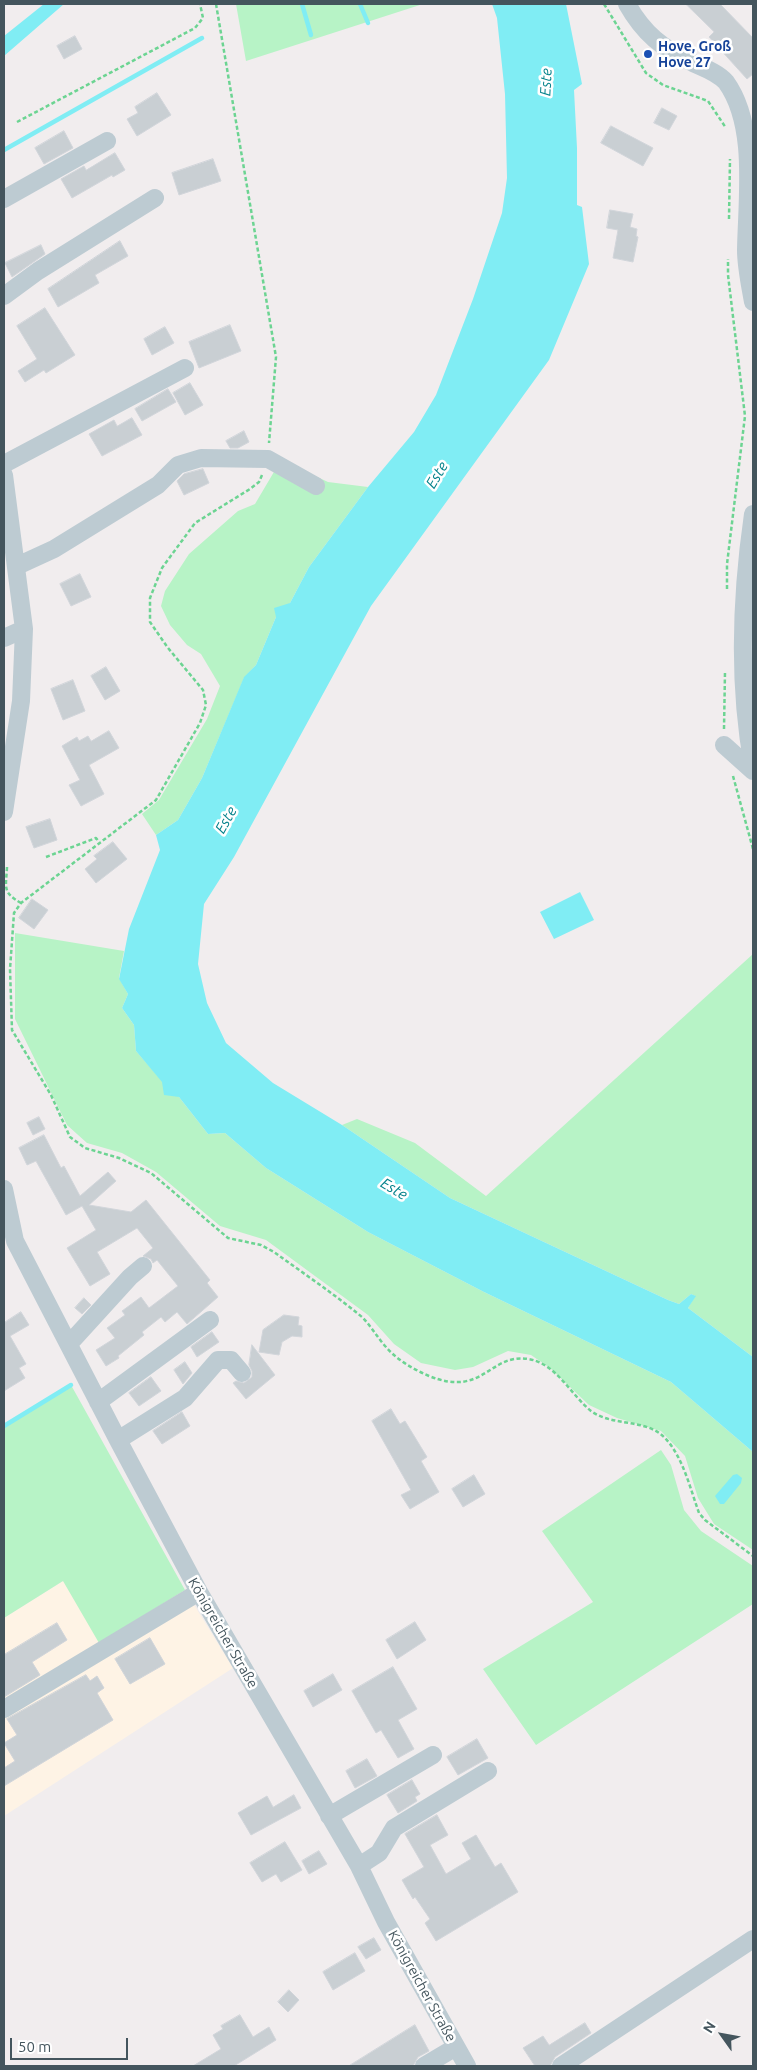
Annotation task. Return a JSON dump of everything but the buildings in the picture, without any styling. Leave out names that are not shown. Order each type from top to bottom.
[{"type":"street","points":[[626,4],[647,34],[669,50],[710,70],[726,81],[744,109],[752,148],[746,252],[753,302]]},
{"type":"street","points":[[4,199],[107,141]]},
{"type":"street","points":[[4,296],[38,271],[155,198]]},
{"type":"street","points":[[4,464],[185,368]]},
{"type":"street","points":[[17,566],[54,549],[158,485],[178,465],[201,458],[268,459],[316,486]]},
{"type":"street","points":[[4,483],[17,566],[24,630],[21,701],[4,812]]},
{"type":"street","points":[[753,514],[746,580],[743,658],[747,725],[753,766]]},
{"type":"street","points":[[4,638],[24,630]]},
{"type":"street","points":[[724,745],[753,772]]},
{"type":"street","name":"Königreicher Straße","points":[[4,1189],[15,1241],[118,1440],[199,1592],[359,1866],[389,1928],[467,2066]]},
{"type":"street","points":[[69,1344],[130,1277],[143,1266]]},
{"type":"street","points":[[98,1402],[210,1320]]},
{"type":"street","points":[[118,1440],[184,1398],[218,1360],[232,1360],[242,1373]]},
{"type":"street","points":[[4,1709],[199,1592]]},
{"type":"street","points":[[329,1816],[433,1755]]},
{"type":"street","points":[[359,1866],[379,1853],[394,1828],[488,1771]]},
{"type":"street","points":[[561,2066],[753,1939]]},
{"type":"street","points":[[424,2066],[456,2047]]},
{"type":"path","points":[[16,122],[195,28],[203,18],[200,4]]},
{"type":"path","points":[[216,4],[276,357],[268,459],[259,482],[195,523],[162,568],[150,598],[150,622],[168,648],[203,690],[206,705],[200,723],[156,800],[21,903],[14,913],[11,950],[10,1010],[12,1030],[51,1095],[70,1137],[77,1144],[119,1158],[152,1173],[228,1238],[261,1245],[274,1252],[362,1317],[386,1348],[399,1360],[412,1368],[440,1380],[462,1383],[471,1382],[509,1360],[529,1359],[553,1372],[596,1414],[612,1421],[635,1425],[656,1432],[672,1447],[699,1513],[705,1520],[753,1556]]},
{"type":"path","points":[[604,4],[646,74],[663,85],[708,101],[730,134]]},
{"type":"path","points":[[729,228],[730,152]]},
{"type":"path","points":[[727,593],[728,564],[745,416],[728,276],[728,256]]},
{"type":"path","points":[[724,745],[725,669]]},
{"type":"path","points":[[732,773],[753,849]]},
{"type":"path","points":[[46,857],[96,838],[100,843]]},
{"type":"path","points":[[7,867],[6,889],[8,895],[21,903]]},
{"type":"shaded area","points":[[63,1581],[185,1590],[233,1668],[4,1816],[4,1618]]},
{"type":"green space","points":[[236,4],[423,4],[246,61]]},
{"type":"green space","points":[[281,460],[328,482],[368,487],[309,567],[290,603],[276,617],[256,665],[244,678],[202,778],[178,820],[156,835],[142,814],[159,800],[207,719],[220,686],[201,654],[187,645],[170,625],[161,606],[165,591],[189,554],[238,511],[255,504]]},
{"type":"green space","points":[[15,933],[124,951],[119,978],[128,994],[122,1008],[134,1025],[136,1051],[179,1097],[208,1134],[225,1133],[266,1168],[368,1232],[484,1292],[671,1382],[753,1452],[753,1550],[714,1524],[698,1498],[685,1456],[661,1431],[617,1418],[589,1405],[550,1368],[531,1355],[508,1351],[473,1367],[455,1370],[421,1363],[394,1344],[368,1315],[266,1240],[220,1226],[156,1172],[122,1153],[87,1143],[67,1125],[15,1019]]},
{"type":"green space","points":[[753,954],[753,1357],[688,1308],[695,1296],[691,1294],[679,1304],[668,1300],[450,1198],[342,1125],[357,1119],[415,1143],[486,1196]]},
{"type":"green space","points":[[71,1385],[185,1590],[99,1643],[63,1581],[4,1618],[4,1424]]},
{"type":"green space","points":[[661,1450],[671,1465],[684,1510],[701,1531],[753,1566],[753,1604],[536,1745],[483,1669],[593,1602],[542,1531]]},
{"type":"water","points":[[44,4],[64,4],[4,56],[4,36]]},
{"type":"water","name":"Este","points":[[492,4],[566,4],[582,84],[574,90],[577,205],[582,207],[589,264],[549,360],[371,606],[234,857],[204,904],[198,964],[207,1003],[226,1043],[273,1083],[342,1125],[450,1198],[668,1300],[679,1304],[691,1294],[696,1296],[688,1308],[753,1357],[753,1452],[671,1382],[484,1292],[368,1232],[266,1168],[225,1133],[208,1134],[179,1097],[164,1095],[162,1082],[136,1051],[134,1025],[122,1008],[128,994],[119,979],[129,929],[160,850],[156,835],[178,820],[202,778],[244,677],[256,665],[276,617],[274,608],[290,603],[309,567],[368,487],[414,432],[436,395],[473,299],[502,213],[507,178],[505,94],[497,18]]},
{"type":"water","points":[[580,892],[594,920],[554,939],[540,912]]},
{"type":"water","points":[[737,1474],[742,1478],[741,1483],[724,1504],[720,1504],[715,1496],[733,1475]]},
{"type":"waterway","points":[[302,4],[311,35]]},
{"type":"waterway","points":[[360,4],[368,23]]},
{"type":"waterway","points":[[4,150],[202,38]]},
{"type":"waterway","points":[[4,1426],[71,1385]]},
{"type":"place","name":"Hove, Groß Hove 27","points":[[648,54]]}]
